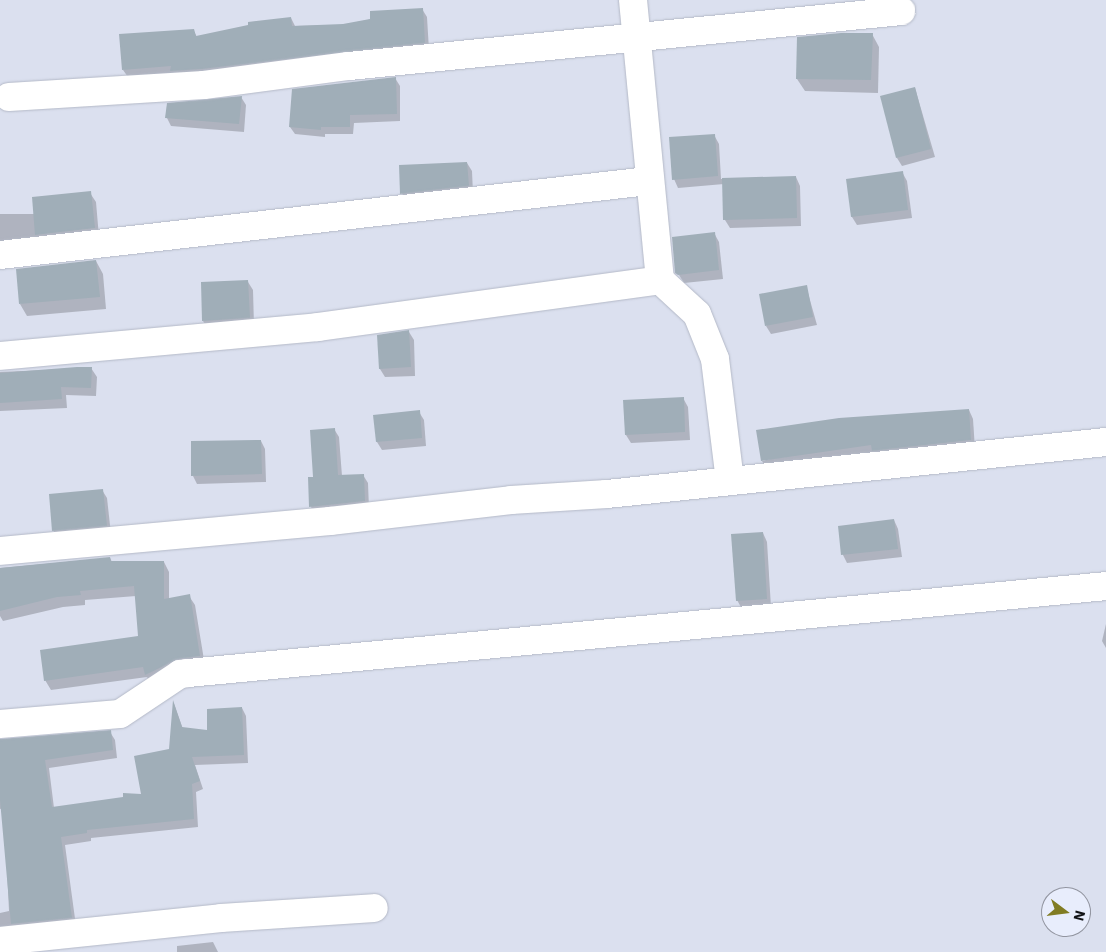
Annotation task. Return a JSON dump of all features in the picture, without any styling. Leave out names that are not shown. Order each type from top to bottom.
[{"type":"street","points":[[633,0],[638,37],[648,181],[660,280],[698,314],[715,359],[730,481]]},
{"type":"street","points":[[9,97],[204,85],[349,66],[900,11]]},
{"type":"street","points":[[0,255],[648,181]]},
{"type":"street","points":[[0,356],[318,327],[660,280]]},
{"type":"street","points":[[0,551],[730,481],[1106,442]]},
{"type":"street","points":[[0,724],[120,714],[180,674],[188,673],[1106,586]]},
{"type":"street","points":[[0,941],[221,918],[374,908]]},
{"type":"building","points":[[423,8],[425,43],[202,69],[170,71],[171,66],[122,70],[119,34],[194,29],[196,36],[248,25],[248,22],[291,17],[292,26],[343,24],[370,19],[370,11]]},
{"type":"building","points":[[841,33],[873,33],[871,80],[796,79],[797,37]]},
{"type":"building","points":[[396,77],[397,114],[350,115],[350,127],[321,127],[321,130],[289,127],[292,89]]},
{"type":"building","points":[[915,87],[931,149],[896,158],[880,96]]},
{"type":"building","points":[[242,96],[239,124],[165,118],[167,103]]},
{"type":"building","points":[[715,134],[718,176],[672,180],[669,137]]},
{"type":"building","points":[[467,162],[469,186],[400,194],[399,165]]},
{"type":"building","points":[[903,171],[908,210],[851,217],[846,179]]},
{"type":"building","points":[[796,176],[797,218],[723,220],[722,178]]},
{"type":"building","points":[[91,191],[95,228],[35,235],[32,197]]},
{"type":"building","points":[[715,232],[719,270],[678,275],[675,273],[672,237]]},
{"type":"building","points":[[96,260],[100,297],[19,304],[16,269]]},
{"type":"building","points":[[248,280],[250,318],[202,321],[201,282]]},
{"type":"building","points":[[807,285],[813,317],[765,326],[759,294]]},
{"type":"building","points":[[409,330],[411,367],[379,369],[377,335]]},
{"type":"building","points":[[92,367],[91,388],[61,387],[62,399],[0,403],[0,373]]},
{"type":"building","points":[[684,397],[685,432],[625,435],[623,400]]},
{"type":"building","points":[[969,409],[971,440],[872,451],[871,445],[761,461],[756,430],[839,418]]},
{"type":"building","points":[[420,410],[422,438],[376,442],[373,415]]},
{"type":"building","points":[[335,428],[338,475],[364,474],[365,501],[309,507],[308,477],[313,477],[310,430]]},
{"type":"building","points":[[261,440],[262,474],[191,476],[191,441]]},
{"type":"building","points":[[103,489],[107,526],[52,531],[49,494]]},
{"type":"building","points":[[894,519],[898,549],[841,555],[838,526]]},
{"type":"building","points":[[763,532],[767,599],[736,601],[731,534]]},
{"type":"building","points":[[110,557],[111,561],[164,561],[164,599],[190,594],[200,656],[178,659],[145,675],[143,667],[44,681],[40,650],[138,636],[134,586],[80,591],[81,595],[57,597],[0,611],[0,568]]},
{"type":"building","points":[[173,700],[182,727],[207,730],[207,709],[242,707],[244,755],[192,757],[200,781],[192,784],[194,819],[87,830],[87,833],[61,837],[72,918],[11,924],[0,800],[0,739],[111,730],[113,750],[45,760],[52,807],[123,797],[123,793],[141,794],[134,756],[169,749]]}]
